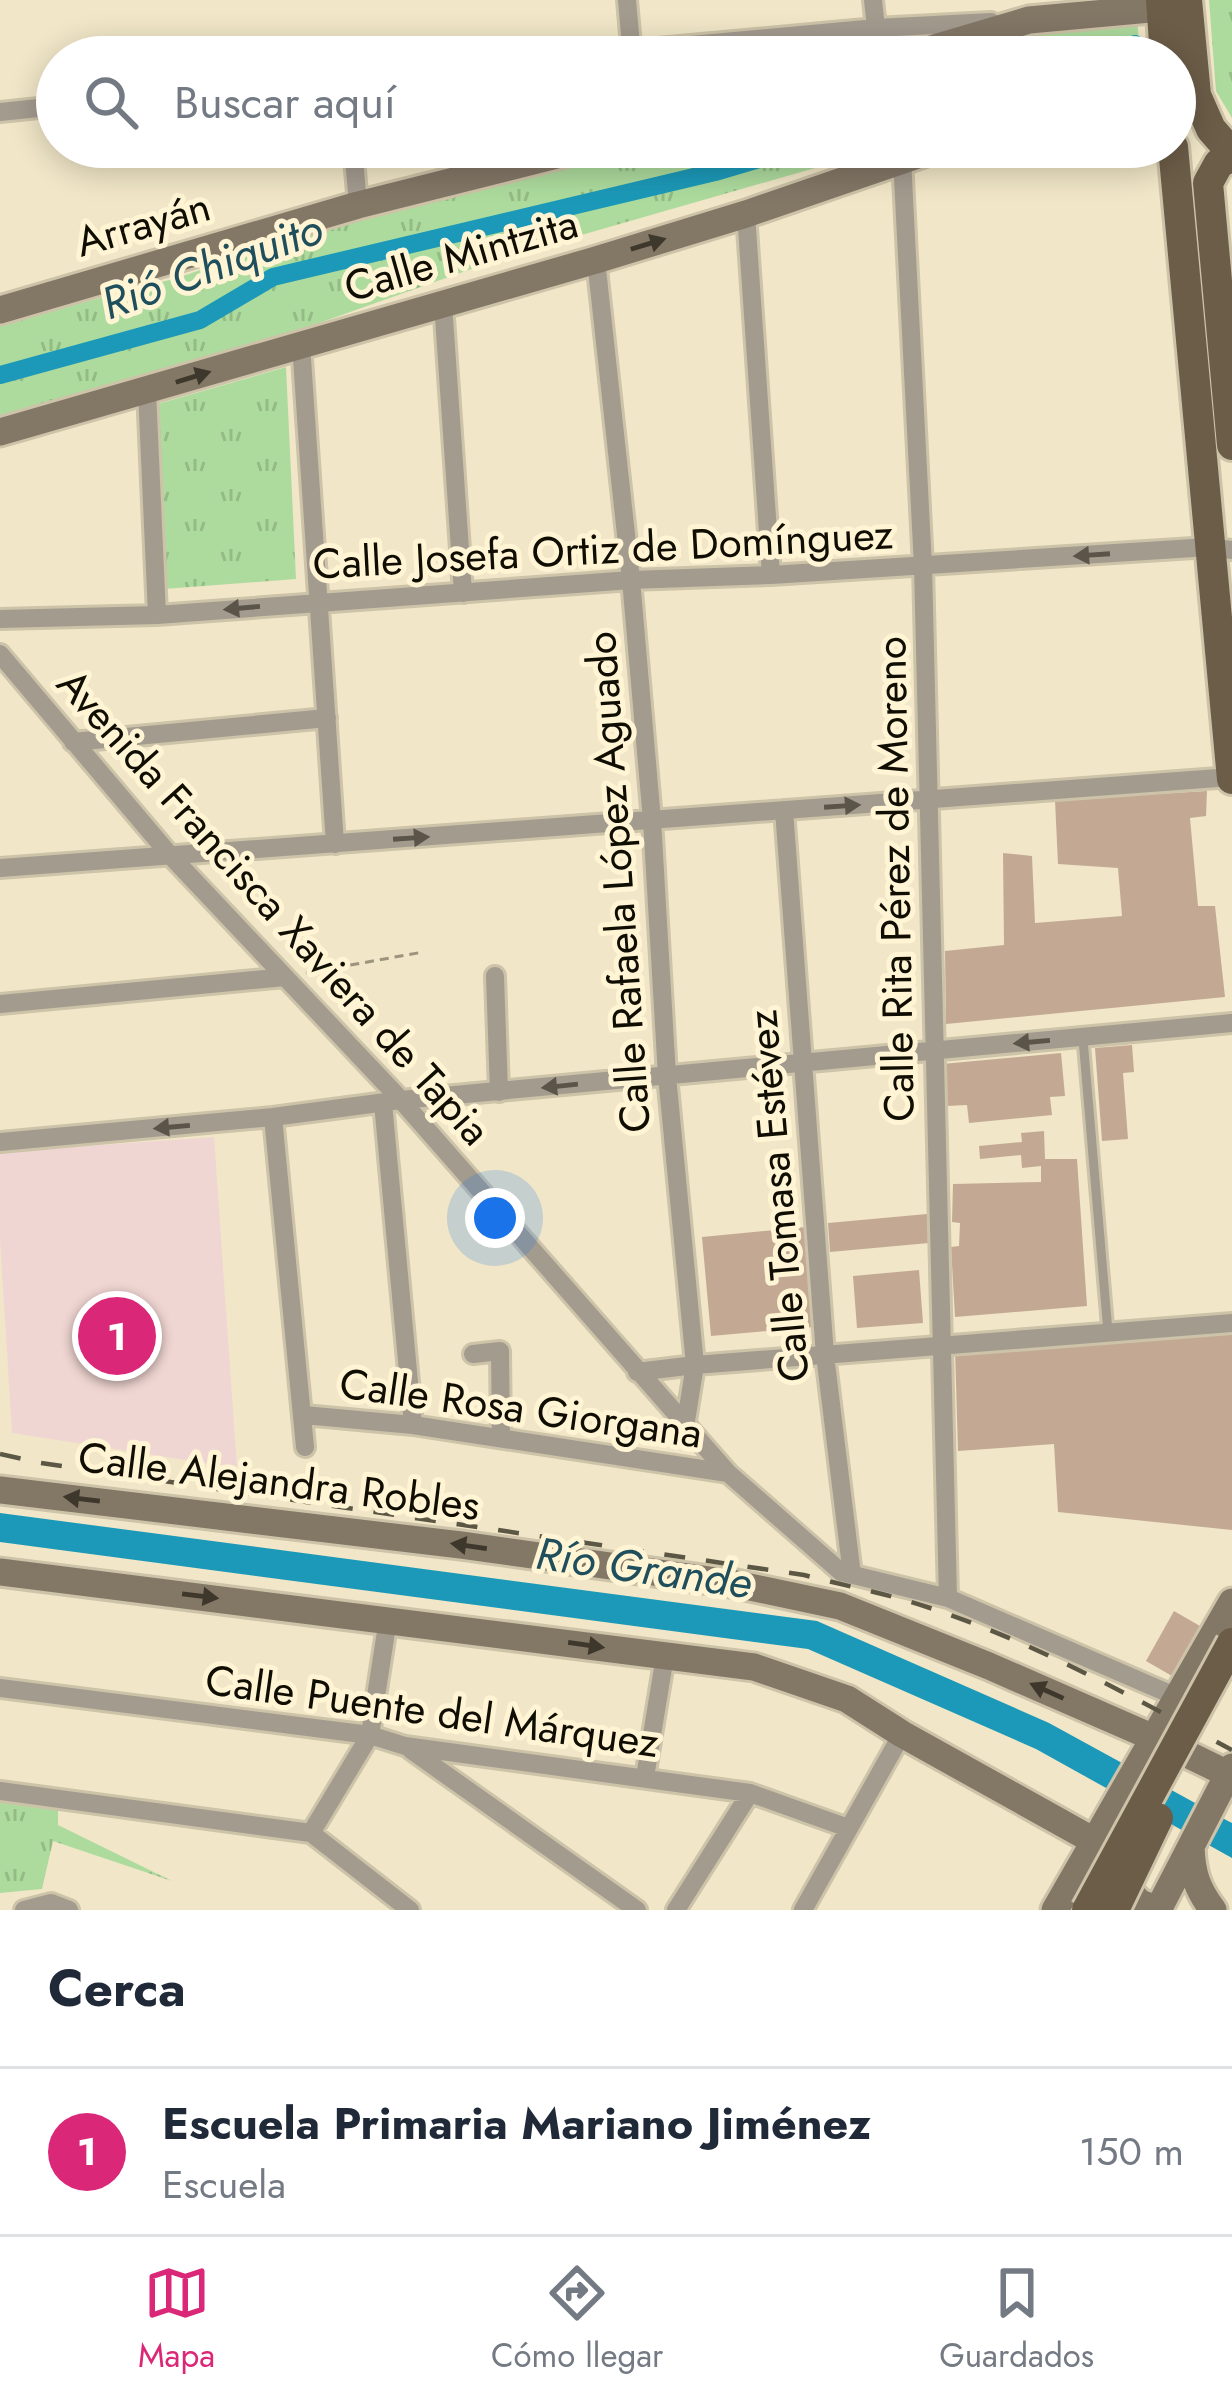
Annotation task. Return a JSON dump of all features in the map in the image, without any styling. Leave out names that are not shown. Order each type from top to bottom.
[{"type":"main road","points":[[975,36],[1029,20],[1169,2]]},
{"type":"main road","points":[[1167,36],[1169,2]]},
{"type":"main road","points":[[1169,2],[1179,36]]},
{"type":"main road","points":[[1196,95],[1210,129],[1232,155],[1219,163],[1208,183],[1232,445]]},
{"type":"main road","name":"Arrayán","points":[[0,310],[358,205],[505,168]]},
{"type":"main road","name":"Calle Mintzita","points":[[0,432],[596,260],[879,168]]},
{"type":"main road","points":[[1176,168],[1221,548],[1232,777]]},
{"type":"main road","name":"Calle Alejandra Robles","points":[[0,1490],[461,1545],[731,1583],[840,1606],[989,1666],[1149,1748],[1226,1779]]},
{"type":"main road","points":[[0,1572],[754,1667],[847,1699],[1094,1840],[1113,1875],[1140,1903],[1158,1910],[1226,1779]]},
{"type":"main road","points":[[1055,1910],[1232,1603]]},
{"type":"main road","points":[[1087,1910],[1232,1642]]},
{"type":"main road","points":[[1114,1910],[1232,1680]]},
{"type":"main road","points":[[1191,1847],[1199,1893],[1213,1910]]},
{"type":"street","points":[[627,0],[630,36]]},
{"type":"street","points":[[873,0],[875,28]]},
{"type":"street","points":[[800,36],[1029,20]]},
{"type":"street","points":[[0,112],[36,108]]},
{"type":"street","points":[[355,168],[358,205]]},
{"type":"street","name":"Calle Rita Pérez de Moreno","points":[[902,168],[923,566],[948,1598]]},
{"type":"street","points":[[746,214],[771,575]]},
{"type":"street","name":"Calle Rafaela López Aguado","points":[[596,260],[631,580],[667,1076],[695,1365],[686,1427]]},
{"type":"street","points":[[443,303],[463,593]]},
{"type":"street","points":[[301,344],[335,844]]},
{"type":"street","points":[[147,391],[158,615]]},
{"type":"street","name":"Calle Josefa Ortiz de Domínguez","points":[[0,620],[158,615],[631,580],[1221,548]]},
{"type":"street","name":"Avenida Francisca Xaviera de Tapia","points":[[0,654],[169,854],[285,976],[392,1102],[728,1473],[847,1574]]},
{"type":"street","points":[[73,742],[326,718]]},
{"type":"street","points":[[0,868],[1232,777]]},
{"type":"street","name":"Calle Tomasa Estévez","points":[[784,810],[825,1354],[847,1574]]},
{"type":"street","points":[[0,1004],[285,976]]},
{"type":"street","points":[[495,976],[499,1092]]},
{"type":"street","points":[[0,1142],[1232,1023]]},
{"type":"street","points":[[392,1102],[413,1425]]},
{"type":"street","points":[[273,1118],[305,1447]]},
{"type":"street","points":[[637,1372],[1232,1323]]},
{"type":"street","points":[[473,1354],[500,1351],[501,1438]]},
{"type":"street","name":"Calle Rosa Giorgana","points":[[304,1415],[413,1425],[728,1473]]},
{"type":"street","points":[[847,1574],[948,1598],[1178,1697]]},
{"type":"street","points":[[311,1832],[370,1735],[388,1619]]},
{"type":"street","points":[[645,1778],[665,1656]]},
{"type":"street","name":"Calle Puente del Márquez","points":[[0,1688],[370,1735],[405,1746],[750,1793],[848,1828]]},
{"type":"street","points":[[803,1910],[902,1733]]},
{"type":"street","points":[[405,1746],[637,1910]]},
{"type":"street","points":[[0,1792],[311,1832],[410,1910]]},
{"type":"street","points":[[676,1910],[750,1793]]},
{"type":"street","points":[[24,1910],[51,1903],[69,1910]]},
{"type":"lane","points":[[1083,1037],[1108,1332]]},
{"type":"path","points":[[285,976],[422,952]]},
{"type":"shaded area","points":[[214,1137],[237,1468],[12,1433],[0,1239],[0,1152]]},
{"type":"green space","points":[[1209,0],[1232,0],[1232,118],[1216,91]]},
{"type":"green space","points":[[1137,16],[1138,36],[1031,36]]},
{"type":"green space","points":[[545,168],[815,168],[505,257],[322,322],[0,420],[0,324],[177,278],[346,220]]},
{"type":"green space","points":[[286,367],[296,579],[164,589],[154,405]]},
{"type":"green space","points":[[0,1798],[58,1807],[58,1825],[172,1881],[53,1841],[42,1889],[0,1893]]},
{"type":"water","points":[[0,1513],[817,1621],[1049,1723],[1232,1823],[1232,1858],[1036,1749],[808,1649],[0,1542]]},
{"type":"building","points":[[1207,791],[1206,816],[1190,818],[1198,906],[1215,906],[1225,997],[946,1024],[945,951],[1004,945],[1003,853],[1032,856],[1035,923],[1122,916],[1118,868],[1058,864],[1055,800]]},
{"type":"building","points":[[1132,1045],[1134,1072],[1123,1073],[1128,1139],[1102,1141],[1095,1048]]},
{"type":"building","points":[[1061,1053],[1065,1096],[1050,1097],[1052,1115],[969,1123],[967,1105],[946,1106],[942,1064]]},
{"type":"building","points":[[1044,1131],[1045,1159],[1077,1159],[1087,1306],[955,1317],[951,1247],[959,1246],[960,1223],[952,1222],[953,1184],[1041,1182],[1041,1166],[1022,1168],[1021,1155],[980,1159],[979,1146],[1022,1142],[1021,1133]]},
{"type":"building","points":[[927,1214],[929,1243],[830,1252],[828,1223]]},
{"type":"building","points":[[806,1227],[814,1327],[711,1336],[702,1237]]},
{"type":"building","points":[[919,1270],[923,1323],[857,1328],[853,1276]]},
{"type":"building","points":[[1232,1331],[1232,1530],[1058,1512],[1054,1444],[958,1451],[955,1349]]},
{"type":"building","points":[[1174,1611],[1200,1626],[1172,1676],[1146,1661]]},
{"type":"waterway","name":"Rió Chiquito","points":[[0,375],[200,320],[273,277],[729,168]]},
{"type":"railway","points":[[0,1454],[804,1575],[969,1622],[1084,1673],[1232,1750]]},
{"type":"place","name":"Escuela Primaria Mariano Jiménez","points":[[117,1336]]},
{"type":"water label","name":"Río Grande","points":[[644,1568]]}]
